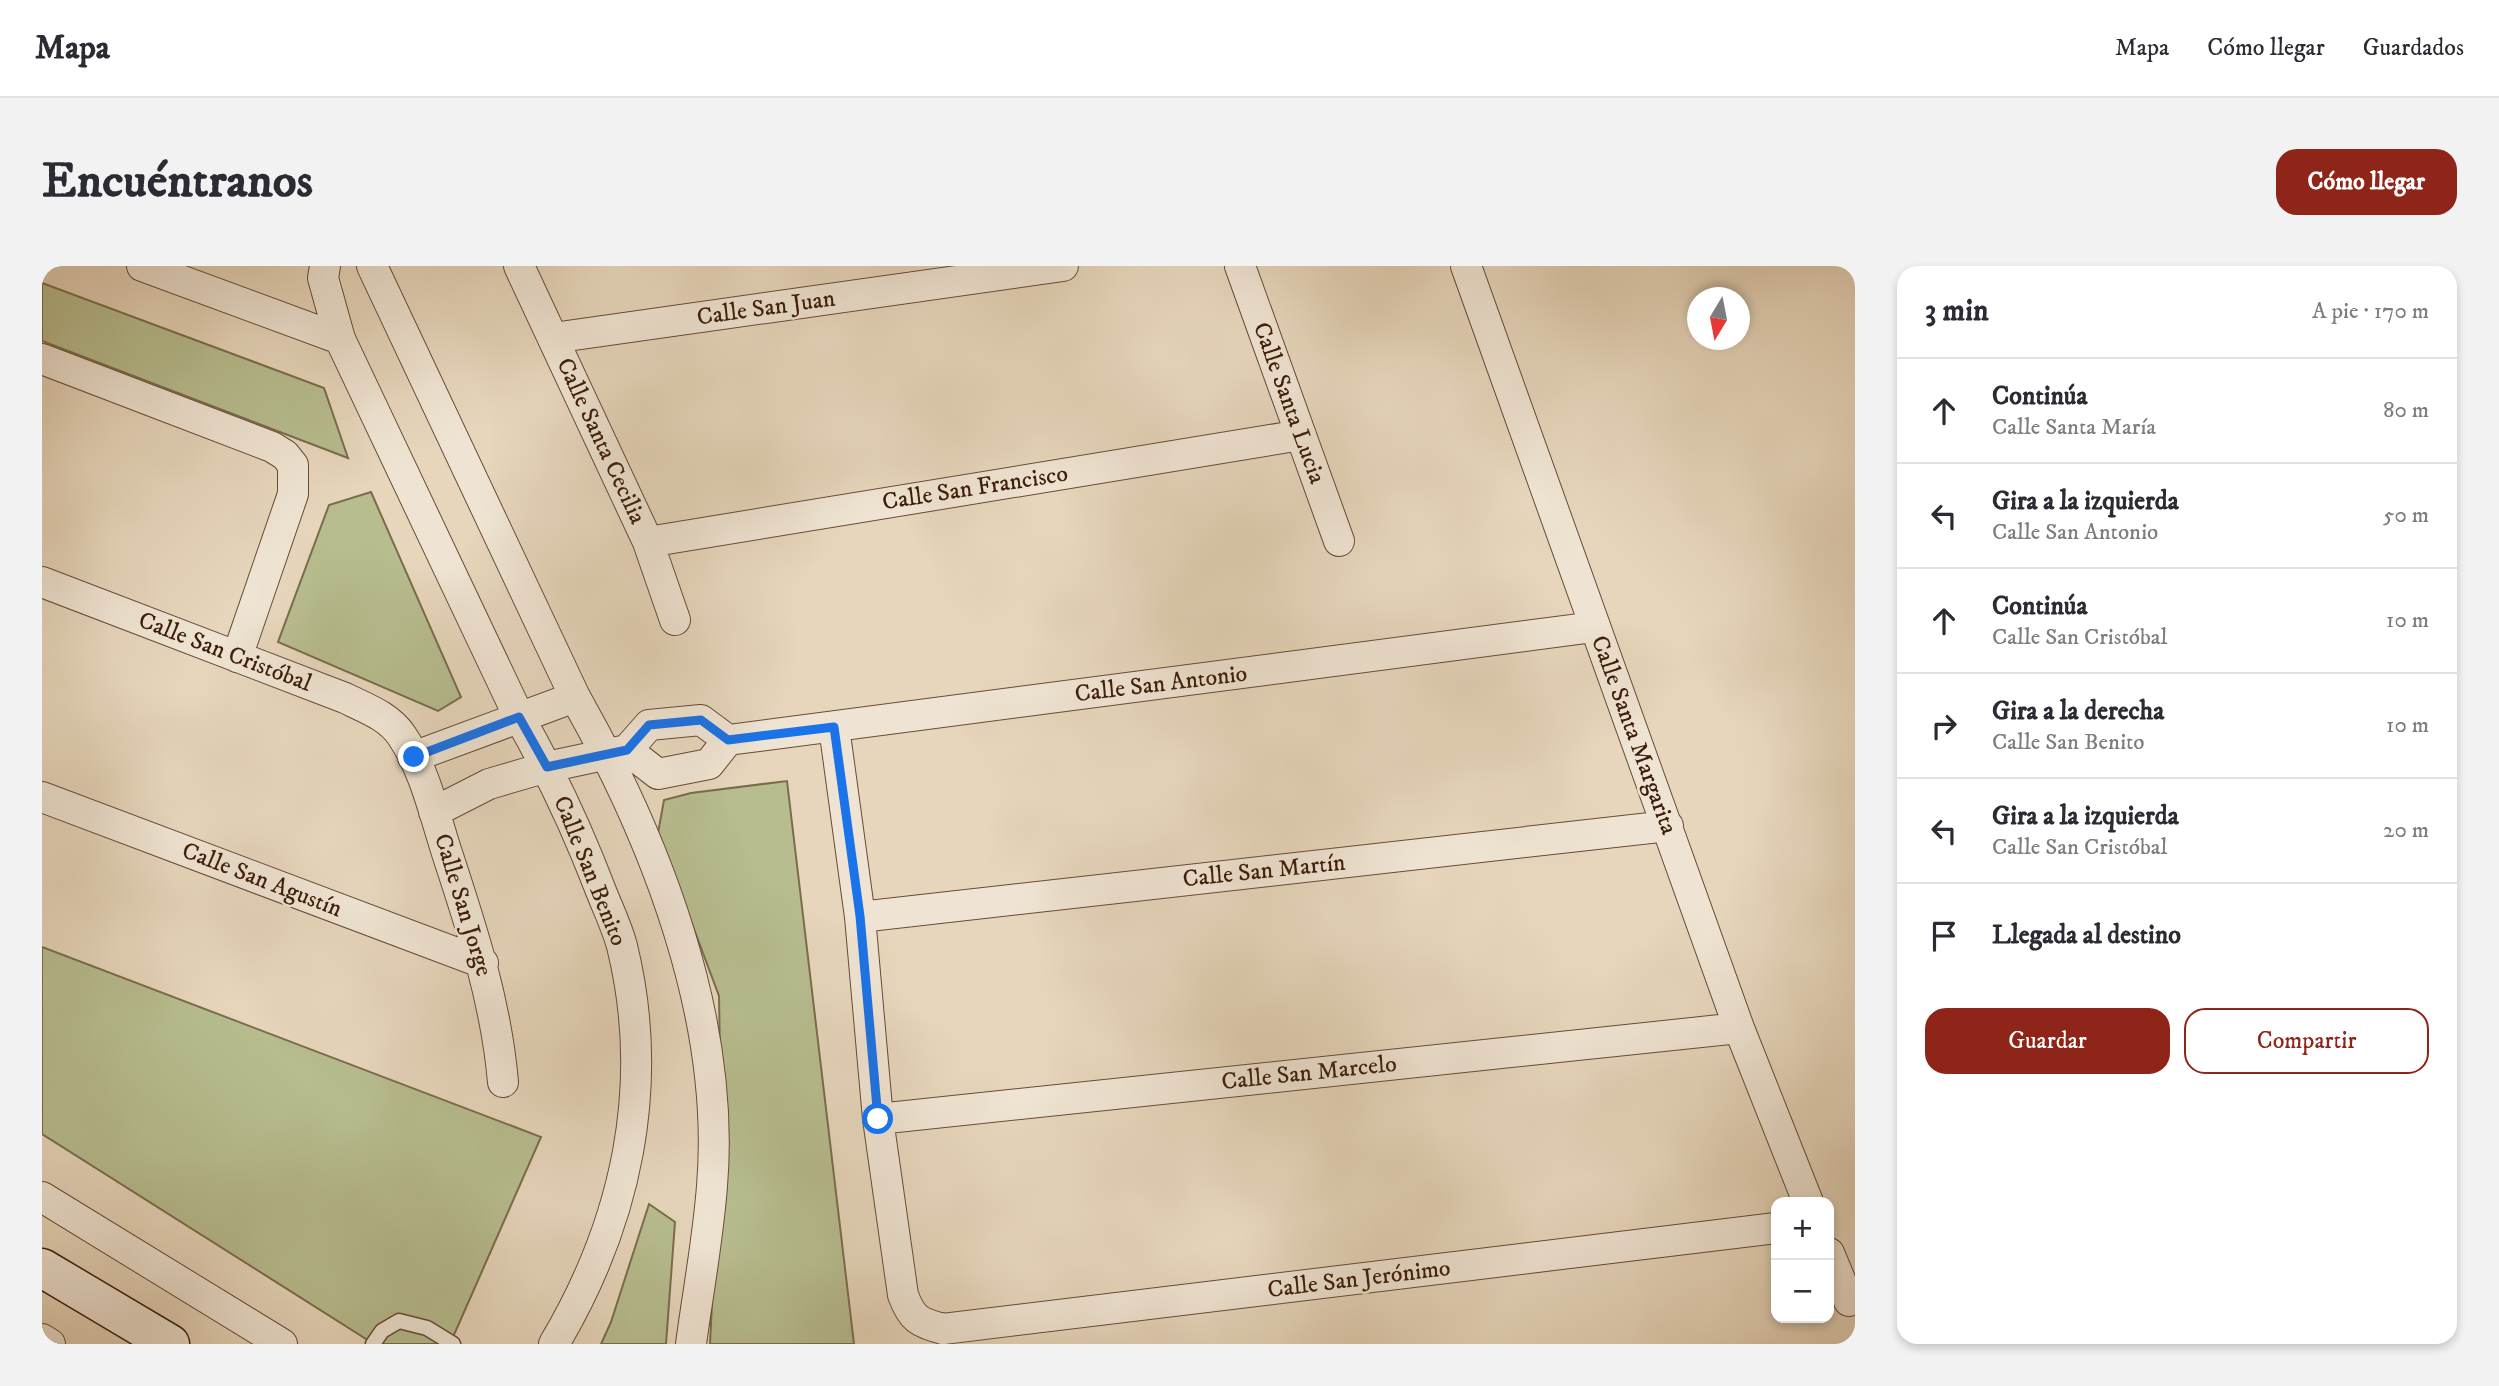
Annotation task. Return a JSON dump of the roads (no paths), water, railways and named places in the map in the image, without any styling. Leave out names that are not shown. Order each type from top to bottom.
[{"type":"main road","points":[[42,1268],[170,1344]]},
{"type":"street","points":[[142,266],[340,339]]},
{"type":"street","name":"Calle San Benito","points":[[325,266],[323,278],[340,339],[519,717],[547,767],[621,943],[633,1000],[638,1054],[636,1105],[628,1158],[606,1233],[573,1312],[554,1344]]},
{"type":"street","points":[[372,266],[575,697],[617,751],[677,924],[693,979],[707,1049],[713,1123],[713,1185],[691,1344]]},
{"type":"street","name":"Calle Santa Cecilia","points":[[519,266],[649,542],[674,620]]},
{"type":"street","name":"Calle San Juan","points":[[553,338],[1063,266]]},
{"type":"street","name":"Calle Santa Lucia","points":[[1240,266],[1339,541]]},
{"type":"street","name":"Calle Santa Margarita","points":[[1466,266],[1739,1028],[1806,1197]]},
{"type":"street","points":[[42,359],[272,447],[285,455],[293,465],[293,494],[237,657]]},
{"type":"street","name":"Calle San Francisco","points":[[649,542],[1301,435]]},
{"type":"street","name":"Calle San Cristóbal","points":[[42,582],[345,698],[390,723],[407,746]]},
{"type":"street","name":"Calle San Antonio","points":[[728,740],[1594,627]]},
{"type":"street","points":[[407,746],[519,717],[575,697]]},
{"type":"street","points":[[434,812],[489,783],[617,751],[649,725],[701,720],[728,740],[709,764],[658,774],[617,751]]},
{"type":"street","points":[[834,727],[860,916],[878,1119]]},
{"type":"street","name":"Calle San Jorge","points":[[407,746],[434,812],[482,963],[499,1037],[503,1082]]},
{"type":"street","name":"Calle San Agustín","points":[[42,797],[482,963]]},
{"type":"street","name":"Calle San Martín","points":[[860,916],[1668,826]]},
{"type":"street","name":"Calle San Marcelo","points":[[878,1119],[1739,1028]]},
{"type":"street","name":"Calle San Jerónimo","points":[[878,1119],[903,1295],[910,1314],[923,1324],[943,1329],[1771,1229]]},
{"type":"street","points":[[42,1197],[282,1344]]},
{"type":"street","points":[[1832,1260],[1849,1301]]},
{"type":"street","points":[[42,1339],[50,1344]]},
{"type":"lane","points":[[373,1344],[382,1331],[399,1321],[426,1328],[453,1344]]}]
